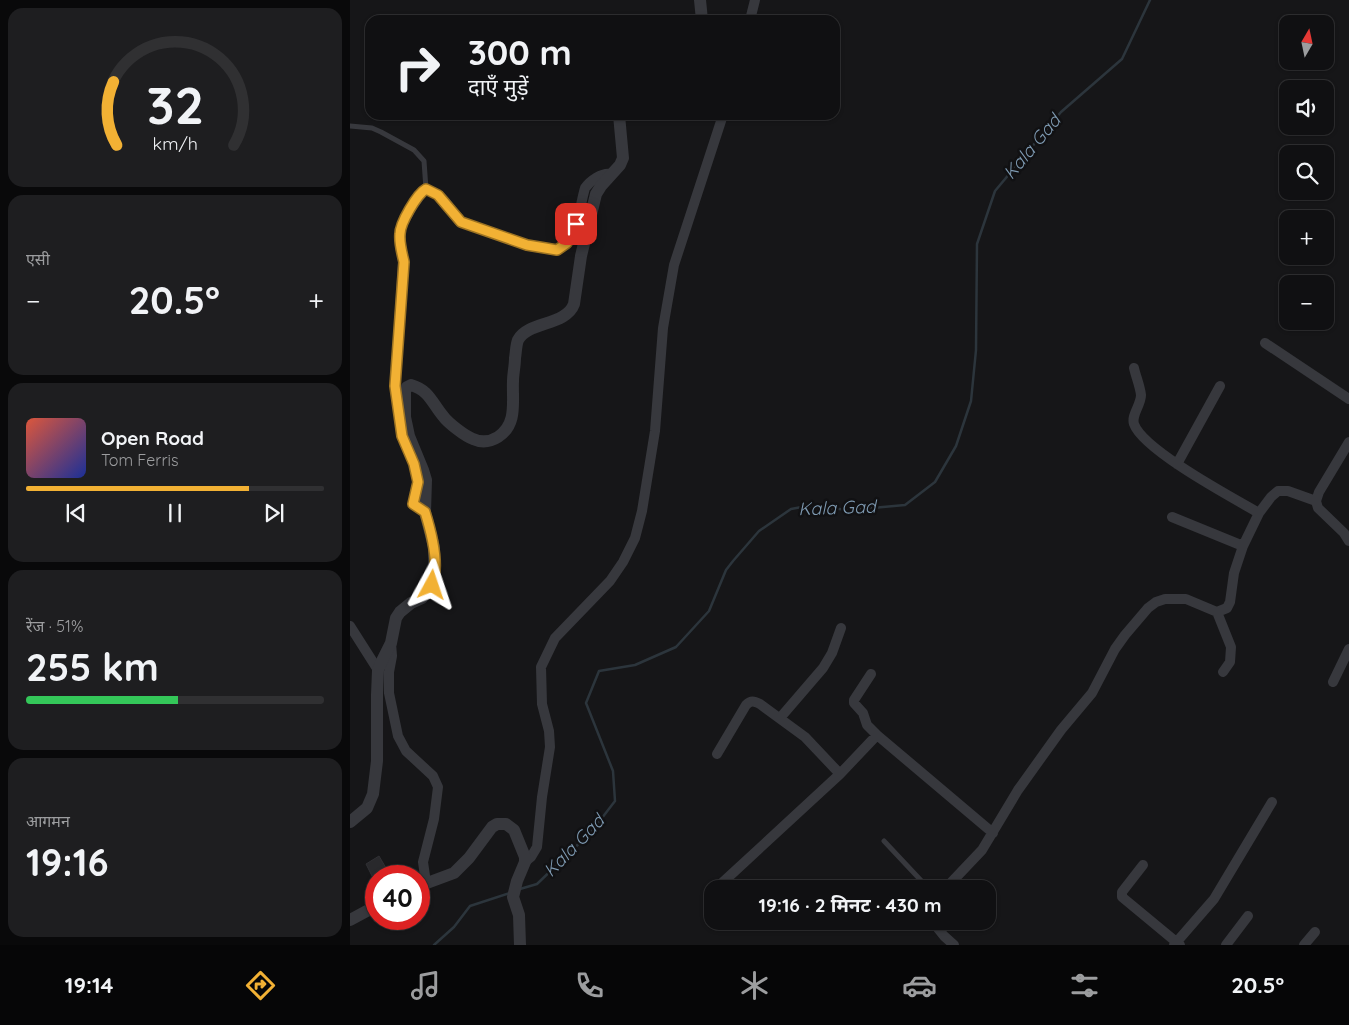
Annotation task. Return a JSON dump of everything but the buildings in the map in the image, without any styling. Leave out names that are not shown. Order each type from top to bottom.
[{"type":"street","points":[[700,0],[702,15]]},
{"type":"street","points":[[751,15],[755,0]]},
{"type":"street","points":[[350,822],[367,808],[373,794],[377,761],[376,695],[378,670],[391,643],[396,618],[411,603],[422,598],[434,580],[434,547],[425,512],[426,480],[424,470],[409,436],[404,407],[405,391],[411,385],[424,391],[444,417],[471,439],[483,442],[492,441],[505,432],[514,412],[513,382],[516,345],[519,338],[529,331],[566,315],[572,310],[592,206],[600,186],[620,165],[623,158],[619,120]]},
{"type":"street","points":[[525,862],[531,857],[537,847],[550,748],[549,731],[542,704],[541,667],[555,638],[610,581],[623,562],[635,538],[642,510],[655,431],[663,328],[670,282],[721,120]]},
{"type":"street","points":[[425,512],[413,504],[418,482],[414,464],[402,436],[395,386],[404,262],[400,234],[401,227],[412,207],[420,193],[426,189],[438,195],[461,222],[527,245],[557,250],[567,243],[571,236],[585,188],[604,174],[611,174]]},
{"type":"street","points":[[1265,343],[1349,400]]},
{"type":"street","points":[[1134,368],[1141,395],[1134,420],[1135,426],[1148,442],[1177,464],[1259,513]]},
{"type":"street","points":[[1177,464],[1220,386]]},
{"type":"street","points":[[1349,442],[1316,500],[1318,508],[1344,533],[1349,541]]},
{"type":"street","points":[[954,880],[982,850],[1018,790],[1092,693],[1115,649],[1148,608],[1156,602],[1165,599],[1186,599],[1217,612],[1227,608],[1230,602],[1234,573],[1243,546],[1259,513],[1271,497],[1278,491],[1288,491],[1316,500]]},
{"type":"street","points":[[1172,517],[1243,546]]},
{"type":"street","points":[[1217,612],[1231,646],[1232,656],[1223,672]]},
{"type":"street","points":[[350,626],[378,670]]},
{"type":"street","points":[[780,718],[829,660],[840,628]]},
{"type":"street","points":[[391,643],[392,656],[388,672],[389,693],[398,736],[406,751],[432,776],[438,787],[434,819],[423,865]]},
{"type":"street","points":[[1333,682],[1349,649]]},
{"type":"street","points":[[871,674],[854,700],[854,703],[863,712],[867,725],[993,833]]},
{"type":"street","points":[[717,754],[748,702],[755,702],[805,737],[840,774]]},
{"type":"street","points":[[725,880],[840,774],[877,735]]},
{"type":"street","points":[[1142,865],[1122,892],[1122,897],[1177,944],[1217,894],[1272,802]]},
{"type":"street","points":[[430,882],[454,873],[469,858],[492,827],[501,823],[506,824],[514,830],[525,857],[513,897],[519,915],[520,945]]},
{"type":"street","points":[[350,920],[365,912]]},
{"type":"street","points":[[1226,945],[1248,916]]},
{"type":"street","points":[[939,930],[954,945]]},
{"type":"street","points":[[1304,945],[1315,932]]},
{"type":"lane","points":[[350,126],[372,128],[393,137],[414,150],[424,161],[426,189]]},
{"type":"lane","points":[[884,841],[921,880]]},
{"type":"waterway","name":"Kala Gad","points":[[520,889],[537,884],[592,831],[615,801],[613,771],[586,703],[599,671],[635,665],[676,647],[709,611],[726,570],[733,561],[759,531],[791,509],[807,506],[850,510],[905,505],[935,482],[956,446],[971,401],[976,350],[977,244],[995,191],[1061,112],[1122,59],[1150,0]]},
{"type":"waterway","name":"Kala Gad","points":[[434,945],[454,927],[470,906],[510,893]]},
{"type":"route","points":[[432,585],[434,580],[432,536],[425,512],[413,504],[418,482],[414,464],[402,436],[395,386],[404,262],[401,246],[401,227],[420,193],[426,189],[443,199],[461,222],[527,245],[551,250],[562,248],[567,243],[576,224]]}]
